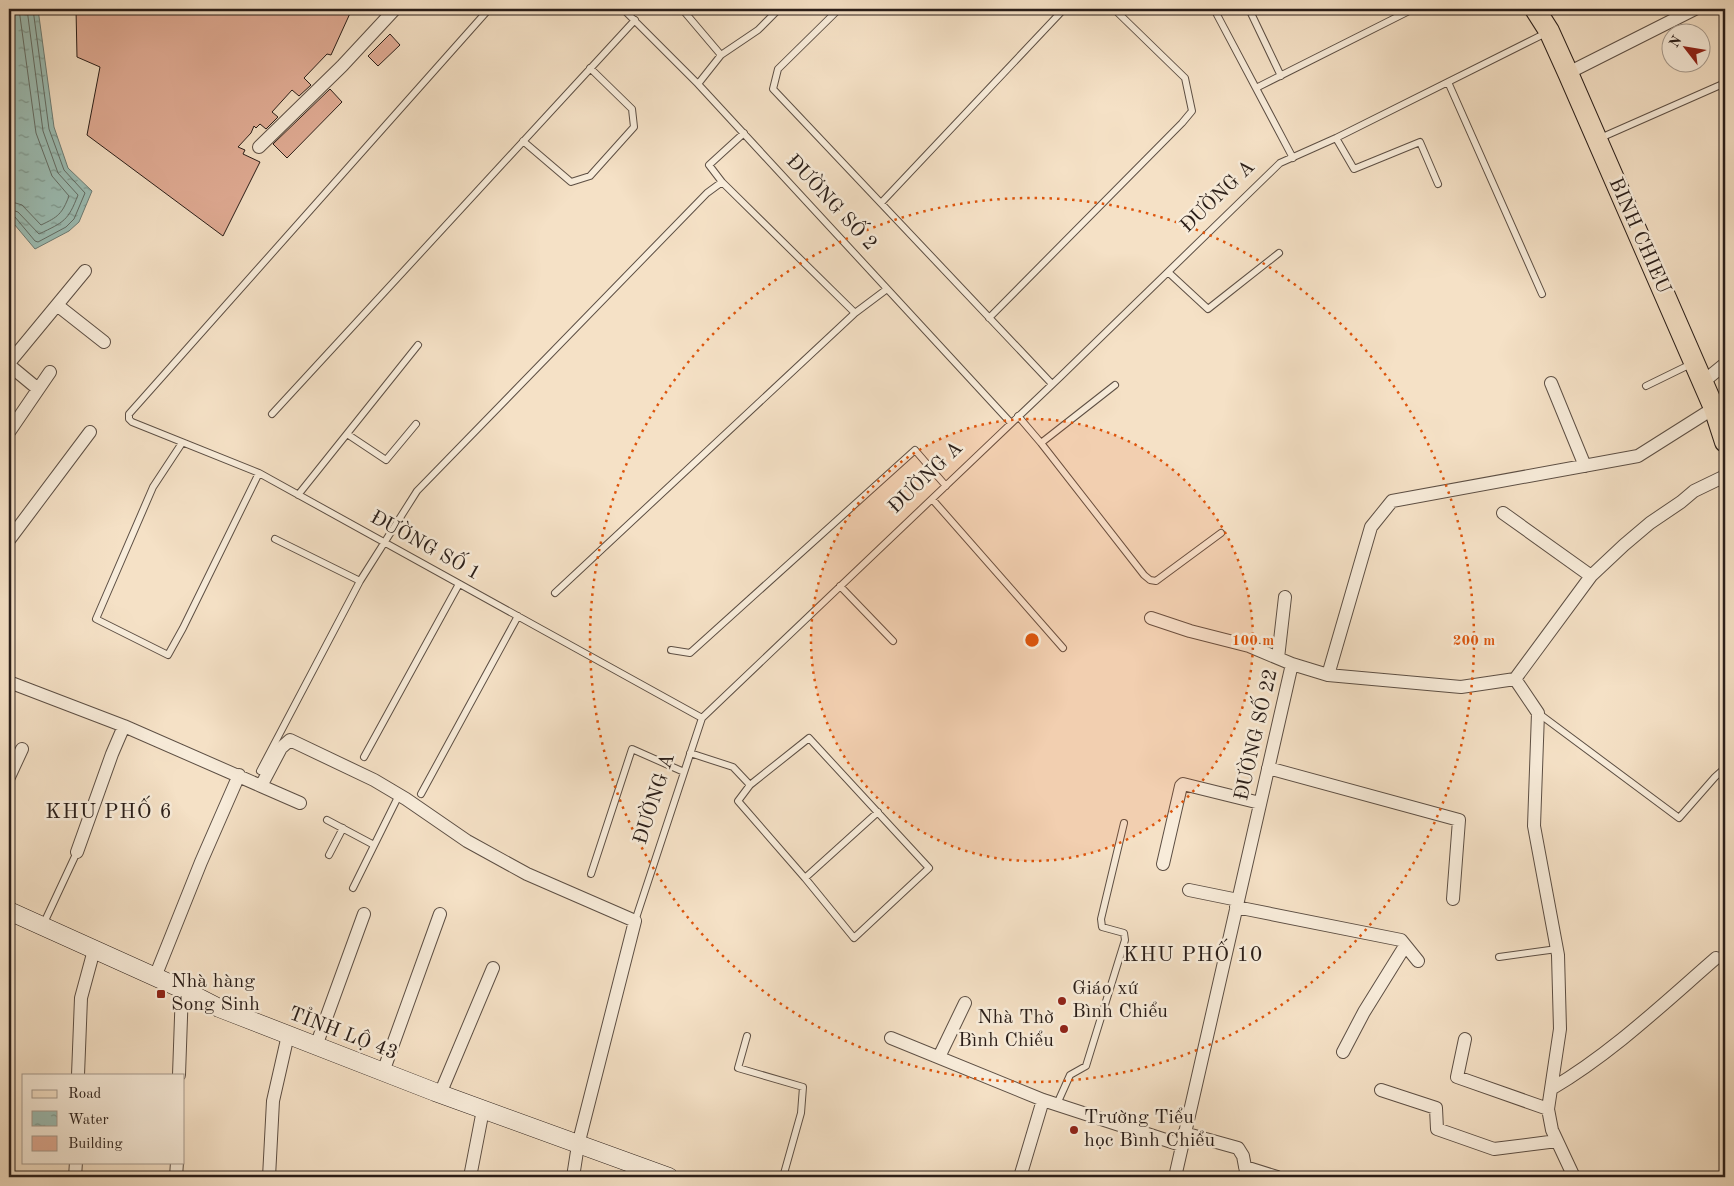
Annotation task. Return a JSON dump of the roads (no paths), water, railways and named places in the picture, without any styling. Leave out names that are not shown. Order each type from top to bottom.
[{"type":"main road","name":"BINH CHIEU","points":[[1535,9],[1549,31],[1597,139],[1714,408],[1725,442]]},
{"type":"main road","name":"TỈNH LỘ 43","points":[[9,911],[182,989],[219,1008],[440,1094],[669,1177]]},
{"type":"street","points":[[259,147],[342,66],[395,9]]},
{"type":"street","points":[[1568,73],[1696,9]]},
{"type":"street","points":[[38,389],[9,364],[85,271]]},
{"type":"street","points":[[58,305],[104,342]]},
{"type":"street","points":[[1703,382],[1725,364]]},
{"type":"street","points":[[9,432],[50,372]]},
{"type":"street","points":[[1551,383],[1585,466]]},
{"type":"street","points":[[1328,675],[1371,527],[1392,501],[1638,456],[1714,408]]},
{"type":"street","points":[[9,540],[90,432]]},
{"type":"street","points":[[1574,1177],[1552,1130],[1548,1109],[1560,1029],[1558,949],[1534,826],[1538,712],[1514,679],[1591,576],[1650,523],[1682,502],[1694,491],[1725,476]]},
{"type":"street","points":[[1503,513],[1591,576]]},
{"type":"street","points":[[1278,658],[1285,597]]},
{"type":"street","points":[[1151,618],[1190,631],[1249,646],[1292,664]]},
{"type":"street","name":"ĐƯỜNG SỐ 22","points":[[1175,1177],[1182,1139],[1292,664],[1328,675],[1461,687],[1514,679]]},
{"type":"street","points":[[9,682],[124,726],[240,775],[300,804]]},
{"type":"street","points":[[77,852],[124,726]]},
{"type":"street","points":[[261,786],[281,748],[290,740],[374,780],[466,840],[526,874],[635,922]]},
{"type":"street","points":[[9,777],[22,749]]},
{"type":"street","points":[[1268,768],[1459,820],[1453,899]]},
{"type":"street","points":[[155,977],[201,862],[240,775]]},
{"type":"street","points":[[1162,864],[1183,784],[1260,803]]},
{"type":"street","points":[[1189,890],[1237,903],[1401,940],[1418,961]]},
{"type":"street","points":[[316,1046],[364,914]]},
{"type":"street","points":[[383,1072],[440,914]]},
{"type":"street","name":"ĐƯỜNG A","points":[[572,1177],[578,1145],[635,922]]},
{"type":"street","points":[[1342,1052],[1364,1012],[1405,946]]},
{"type":"street","points":[[78,1074],[81,998],[94,950]]},
{"type":"street","points":[[1551,1089],[1573,1076],[1624,1038],[1716,958]]},
{"type":"street","points":[[440,1094],[493,968]]},
{"type":"street","points":[[180,1074],[182,989]]},
{"type":"street","points":[[939,1058],[965,1003]]},
{"type":"street","points":[[269,1177],[273,1102],[288,1035]]},
{"type":"street","points":[[891,1038],[1043,1100],[1182,1139],[1238,1148],[1243,1156],[1246,1172],[1277,1177]]},
{"type":"street","points":[[1465,1039],[1457,1077],[1548,1109]]},
{"type":"street","points":[[1380,1090],[1436,1108],[1437,1129],[1494,1150],[1557,1141]]},
{"type":"street","points":[[1020,1177],[1043,1100]]},
{"type":"street","points":[[470,1177],[483,1110]]},
{"type":"street","points":[[75,1177],[76,1164]]},
{"type":"street","points":[[176,1177],[177,1164]]},
{"type":"lane","name":"ĐƯỜNG SỐ 1","points":[[489,9],[129,414],[129,419],[182,443],[259,473],[702,718]]},
{"type":"lane","name":"ĐƯỜNG SỐ 2","points":[[623,9],[744,133],[1011,423]]},
{"type":"lane","points":[[682,9],[721,55]]},
{"type":"lane","points":[[698,84],[721,55],[758,30],[779,9]]},
{"type":"lane","points":[[839,9],[778,69],[773,89],[1052,384]]},
{"type":"lane","points":[[881,203],[1064,9]]},
{"type":"lane","points":[[989,318],[1192,111],[1185,78],[1114,9]]},
{"type":"lane","points":[[1214,9],[1293,158]]},
{"type":"lane","points":[[1249,9],[1281,76]]},
{"type":"lane","points":[[1256,88],[1413,9]]},
{"type":"lane","points":[[272,414],[634,20]]},
{"type":"lane","name":"ĐƯỜNG A","points":[[635,922],[702,718],[946,486],[1280,163],[1336,138],[1549,31]]},
{"type":"lane","points":[[523,141],[572,182],[590,176],[634,127],[632,109],[590,68]]},
{"type":"lane","points":[[1448,82],[1542,294]]},
{"type":"lane","points":[[1597,139],[1725,83]]},
{"type":"lane","points":[[744,133],[709,165],[722,182],[855,313]]},
{"type":"lane","points":[[1336,138],[1354,169],[1420,142],[1438,184]]},
{"type":"lane","points":[[260,771],[360,581],[417,491],[707,193],[722,182]]},
{"type":"lane","points":[[1168,272],[1208,309],[1279,253]]},
{"type":"lane","points":[[555,593],[855,313],[887,288]]},
{"type":"lane","points":[[298,495],[418,345]]},
{"type":"lane","points":[[1646,386],[1694,362]]},
{"type":"lane","points":[[1041,443],[1115,385]]},
{"type":"lane","points":[[1018,416],[1144,575],[1150,580],[1156,581],[1221,532]]},
{"type":"lane","points":[[347,434],[386,460],[416,424]]},
{"type":"lane","points":[[182,443],[153,487],[96,619],[168,655],[259,473]]},
{"type":"lane","points":[[671,650],[690,653],[915,450],[946,486]]},
{"type":"lane","points":[[932,499],[1063,648]]},
{"type":"lane","points":[[276,539],[360,581]]},
{"type":"lane","points":[[364,757],[460,584]]},
{"type":"lane","points":[[840,586],[893,641]]},
{"type":"lane","points":[[421,794],[518,616]]},
{"type":"lane","points":[[1538,712],[1679,818],[1725,768]]},
{"type":"lane","points":[[809,738],[929,868],[854,938],[738,801],[750,785],[809,738]]},
{"type":"lane","points":[[591,874],[632,749],[684,772]]},
{"type":"lane","points":[[690,753],[733,767],[750,785]]},
{"type":"lane","points":[[353,888],[399,795]]},
{"type":"lane","points":[[805,878],[878,812]]},
{"type":"lane","points":[[327,820],[374,845]]},
{"type":"lane","points":[[1057,1104],[1070,1074],[1086,1066],[1125,940],[1124,933],[1102,927],[1101,919],[1124,823]]},
{"type":"lane","points":[[329,855],[343,828]]},
{"type":"lane","points":[[43,927],[77,852]]},
{"type":"lane","points":[[1499,957],[1558,949]]},
{"type":"lane","points":[[746,1036],[738,1068],[803,1087],[800,1114],[783,1177]]},
{"type":"water","points":[[9,9],[38,9],[54,127],[68,168],[92,191],[79,222],[69,231],[35,249],[9,218]]},
{"type":"place","name":"Nhà hàng Song Sinh","points":[[161,994]]},
{"type":"place","name":"Giáo xứ Bình Chiểu","points":[[1062,1001]]},
{"type":"place","name":"Nhà Thờ Bình Chiểu","points":[[1064,1029]]},
{"type":"place","name":"Trường Tiểu học Bình Chiểu","points":[[1074,1130]]},
{"type":"district","name":"KHU PHỐ 6","points":[[109,812]]},
{"type":"district","name":"KHU PHỐ 10","points":[[1193,955]]}]
